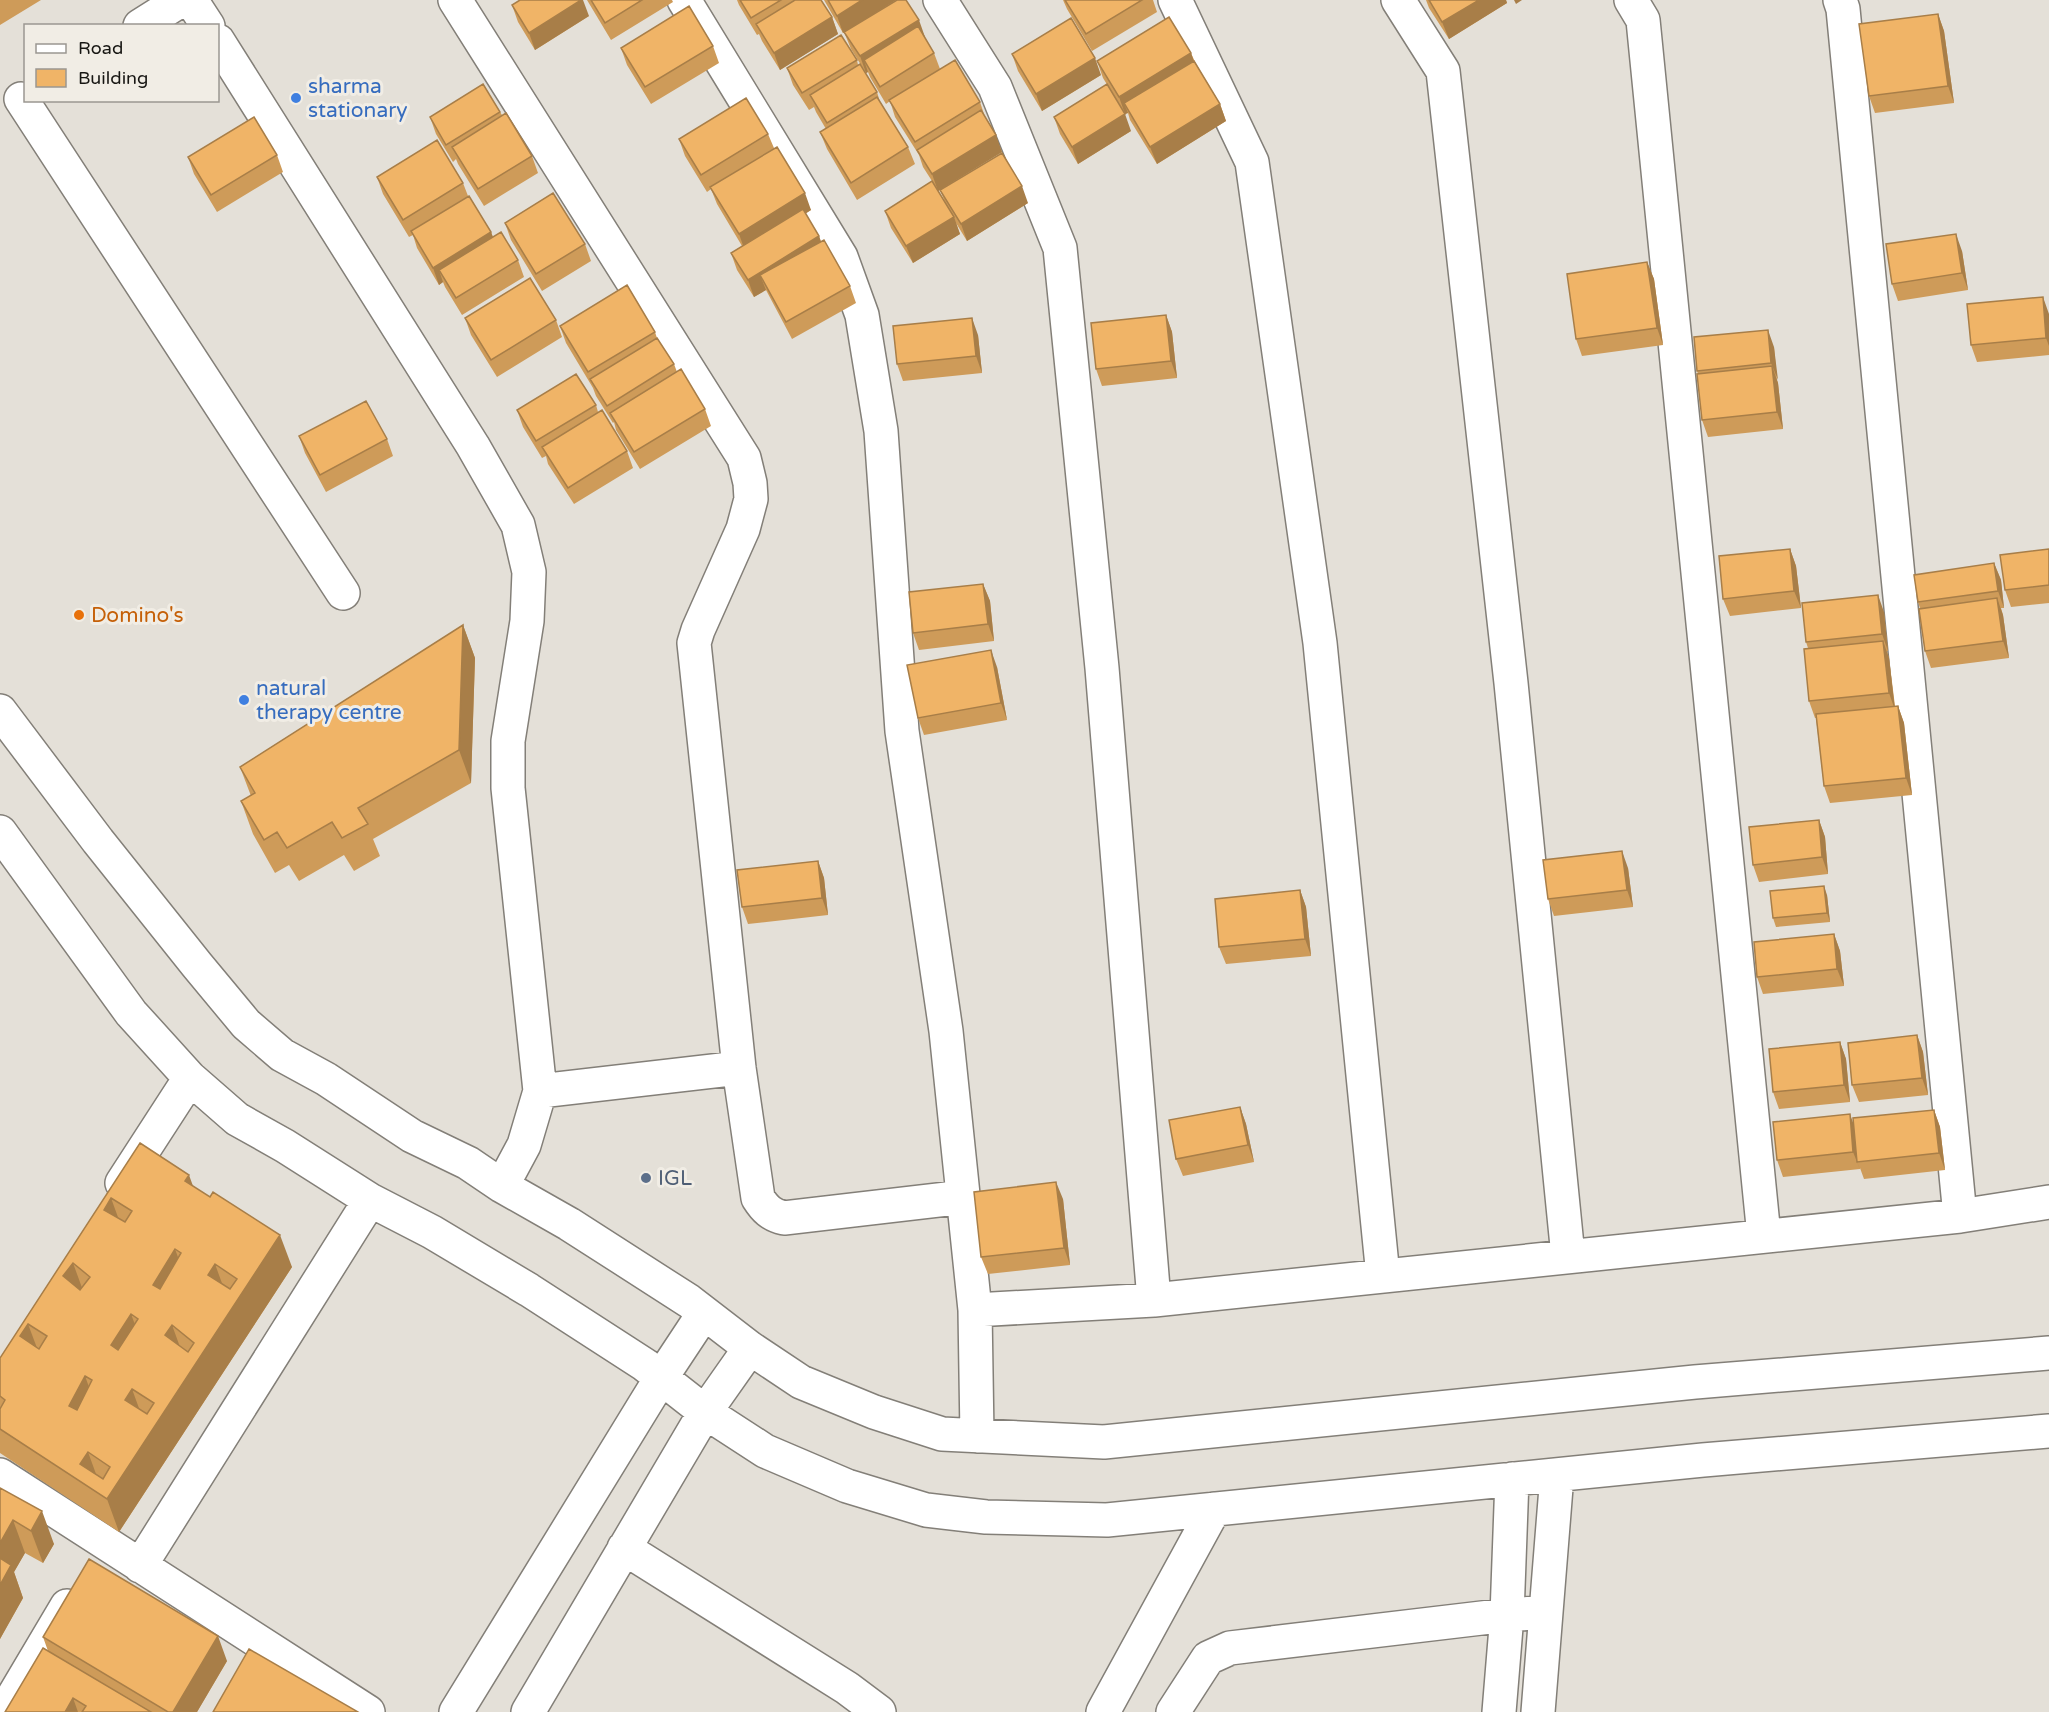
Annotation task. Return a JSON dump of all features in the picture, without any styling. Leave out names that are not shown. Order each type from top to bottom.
[{"type":"street","points":[[143,24],[181,0]]},
{"type":"street","points":[[191,0],[207,24]]},
{"type":"street","points":[[455,0],[744,458],[751,499],[743,529],[694,643],[739,1068],[758,1198],[765,1209],[774,1216],[784,1218],[964,1197]]},
{"type":"street","points":[[684,0],[840,257],[861,315],[881,431],[902,731],[946,1031],[964,1197],[975,1310],[977,1436]]},
{"type":"street","points":[[940,0],[995,87],[1060,248],[1102,668],[1154,1300]]},
{"type":"street","points":[[1175,0],[1252,162],[1320,644],[1383,1276]]},
{"type":"street","points":[[1398,0],[1443,71],[1511,683],[1568,1256]]},
{"type":"street","points":[[1630,0],[1643,20],[1764,1236]]},
{"type":"street","points":[[1840,0],[1844,21],[1960,1216]]},
{"type":"street","points":[[219,43],[473,446],[518,525],[529,572],[527,621],[508,741],[508,788],[540,1091],[524,1145],[502,1186]]},
{"type":"street","points":[[15,102],[343,593]]},
{"type":"street","points":[[0,711],[98,841],[246,1024],[282,1055],[326,1079],[412,1136],[468,1163],[502,1186],[570,1224],[690,1301],[750,1348],[801,1382],[874,1412],[942,1434],[1104,1442],[1695,1382],[2049,1353]]},
{"type":"street","points":[[0,832],[131,1013],[190,1078],[237,1119],[285,1146],[370,1200],[432,1232],[529,1290],[645,1365],[705,1412],[765,1451],[847,1486],[926,1510],[986,1517],[1107,1520],[1703,1460],[2049,1431]]},
{"type":"street","points":[[540,1091],[739,1068]]},
{"type":"street","points":[[108,1205],[190,1078]]},
{"type":"street","points":[[140,1566],[370,1200]]},
{"type":"street","points":[[975,1310],[1154,1300],[1960,1216],[2049,1202]]},
{"type":"street","points":[[456,1712],[661,1378],[704,1313]]},
{"type":"street","points":[[528,1712],[705,1412],[750,1348]]},
{"type":"street","points":[[0,1475],[368,1712]]},
{"type":"street","points":[[1538,1712],[1557,1475]]},
{"type":"street","points":[[1499,1712],[1507,1614],[1512,1479]]},
{"type":"street","points":[[1103,1712],[1214,1509]]},
{"type":"street","points":[[3,1712],[105,1543]]},
{"type":"street","points":[[624,1548],[839,1700],[879,1712]]},
{"type":"street","points":[[1173,1712],[1208,1658],[1219,1652],[1242,1647],[1507,1614],[1546,1612]]},
{"type":"street","points":[[244,1672],[262,1643]]},
{"type":"building","points":[[520,0],[581,0],[529,33],[512,5]]},
{"type":"building","points":[[591,0],[642,0],[605,23]]},
{"type":"building","points":[[740,0],[781,0],[751,18]]},
{"type":"building","points":[[795,0],[821,0],[832,17],[774,53],[756,24]]},
{"type":"building","points":[[828,0],[862,0],[837,16]]},
{"type":"building","points":[[897,0],[906,0],[919,20],[860,56],[844,32]]},
{"type":"building","points":[[1065,0],[1142,0],[1086,34]]},
{"type":"building","points":[[1429,0],[1479,0],[1442,22]]},
{"type":"building","points":[[689,6],[713,46],[645,87],[621,48]]},
{"type":"building","points":[[1938,14],[1948,86],[1869,96],[1859,24]]},
{"type":"building","points":[[1169,17],[1191,53],[1119,97],[1097,61]]},
{"type":"building","points":[[1071,18],[1095,58],[1036,94],[1012,54]]},
{"type":"building","points":[[918,26],[934,53],[880,87],[864,60]]},
{"type":"building","points":[[841,35],[857,60],[802,93],[787,68]]},
{"type":"building","points":[[955,60],[980,102],[915,142],[889,100]]},
{"type":"building","points":[[1194,61],[1220,104],[1150,147],[1124,103]]},
{"type":"building","points":[[860,64],[877,92],[827,123],[810,95]]},
{"type":"building","points":[[483,84],[500,112],[446,145],[430,117]]},
{"type":"building","points":[[1107,84],[1125,114],[1072,147],[1054,117]]},
{"type":"building","points":[[877,97],[908,147],[851,183],[820,132]]},
{"type":"building","points":[[746,98],[768,134],[701,175],[679,139]]},
{"type":"building","points":[[981,110],[996,135],[932,174],[917,150]]},
{"type":"building","points":[[506,113],[532,156],[478,189],[452,147]]},
{"type":"building","points":[[254,117],[277,155],[211,195],[188,157]]},
{"type":"building","points":[[437,140],[463,183],[403,220],[377,177]]},
{"type":"building","points":[[777,147],[805,193],[739,234],[710,187]]},
{"type":"building","points":[[1002,153],[1022,186],[961,224],[940,190]]},
{"type":"building","points":[[932,181],[954,217],[906,246],[885,211]]},
{"type":"building","points":[[553,193],[585,244],[536,274],[505,223]]},
{"type":"building","points":[[469,196],[491,232],[433,268],[411,231]]},
{"type":"building","points":[[803,209],[819,236],[748,280],[731,253]]},
{"type":"building","points":[[501,232],[518,260],[456,298],[439,270]]},
{"type":"building","points":[[1956,234],[1962,273],[1892,284],[1886,244]]},
{"type":"building","points":[[824,240],[850,286],[786,322],[760,275]]},
{"type":"building","points":[[1647,262],[1657,328],[1576,339],[1567,274]]},
{"type":"building","points":[[530,278],[556,320],[491,360],[465,318]]},
{"type":"building","points":[[627,285],[655,332],[588,372],[560,326]]},
{"type":"building","points":[[2043,297],[2046,338],[1971,345],[1967,304]]},
{"type":"building","points":[[1166,315],[1171,361],[1096,369],[1091,323]]},
{"type":"building","points":[[972,318],[976,356],[897,364],[893,326]]},
{"type":"building","points":[[1768,330],[1771,363],[1697,371],[1694,337]]},
{"type":"building","points":[[657,338],[674,364],[607,406],[590,379]]},
{"type":"building","points":[[1772,366],[1777,412],[1702,420],[1697,374]]},
{"type":"building","points":[[681,369],[705,409],[634,452],[610,413]]},
{"type":"building","points":[[576,374],[596,405],[536,441],[517,410]]},
{"type":"building","points":[[366,401],[387,439],[320,475],[299,436]]},
{"type":"building","points":[[602,410],[627,451],[568,488],[542,447]]},
{"type":"building","points":[[1790,549],[1794,591],[1723,599],[1719,556]]},
{"type":"building","points":[[2049,549],[2049,585],[2005,590],[2000,555]]},
{"type":"building","points":[[1994,563],[1998,591],[1918,602],[1914,575]]},
{"type":"building","points":[[983,584],[988,624],[913,633],[909,592]]},
{"type":"building","points":[[1878,595],[1882,634],[1806,642],[1802,603]]},
{"type":"building","points":[[1997,598],[2003,641],[1925,651],[1919,609]]},
{"type":"building","points":[[463,625],[459,750],[358,808],[368,824],[342,838],[332,822],[287,848],[277,832],[264,840],[241,801],[255,793],[240,767]]},
{"type":"building","points":[[1883,641],[1889,693],[1809,701],[1804,649]]},
{"type":"building","points":[[991,650],[1001,703],[918,718],[907,665]]},
{"type":"building","points":[[1898,706],[1906,778],[1824,786],[1816,714]]},
{"type":"building","points":[[1819,820],[1822,857],[1753,865],[1749,827]]},
{"type":"building","points":[[1622,851],[1627,890],[1548,899],[1543,860]]},
{"type":"building","points":[[818,861],[822,898],[742,907],[737,870]]},
{"type":"building","points":[[1824,886],[1827,913],[1773,918],[1770,891]]},
{"type":"building","points":[[1300,890],[1305,939],[1219,947],[1215,899]]},
{"type":"building","points":[[1834,934],[1837,969],[1757,977],[1754,942]]},
{"type":"building","points":[[1917,1035],[1922,1078],[1852,1085],[1848,1043]]},
{"type":"building","points":[[1840,1042],[1844,1085],[1773,1092],[1769,1049]]},
{"type":"building","points":[[1240,1107],[1248,1145],[1176,1159],[1169,1120]]},
{"type":"building","points":[[1934,1110],[1939,1153],[1857,1162],[1853,1118]]},
{"type":"building","points":[[1850,1114],[1853,1152],[1777,1160],[1773,1122]]},
{"type":"building","points":[[140,1143],[189,1175],[185,1181],[210,1197],[213,1192],[280,1235],[107,1499],[0,1429],[0,1409],[5,1400],[0,1396],[0,1358]],"holes":[[[111,1198],[132,1211],[125,1222],[104,1210]],[[175,1249],[181,1253],[160,1289],[153,1285]],[[73,1263],[90,1277],[80,1290],[63,1276]],[[215,1264],[237,1279],[230,1289],[208,1275]],[[131,1314],[138,1319],[118,1350],[111,1345]],[[28,1324],[47,1336],[39,1349],[20,1336]],[[172,1325],[194,1343],[188,1352],[165,1335]],[[85,1376],[92,1380],[77,1410],[69,1406]],[[132,1389],[154,1403],[147,1414],[125,1400]],[[88,1452],[110,1467],[103,1479],[80,1464]]]},
{"type":"building","points":[[1056,1182],[1064,1248],[981,1257],[974,1192]]},
{"type":"building","points":[[0,1488],[42,1511],[31,1531],[13,1520],[0,1543]]},
{"type":"building","points":[[0,1558],[11,1565],[0,1585]]},
{"type":"building","points":[[89,1559],[218,1636],[173,1712],[168,1712],[43,1637]]},
{"type":"building","points":[[43,1648],[151,1712],[82,1712],[86,1706],[73,1698],[65,1712],[5,1712]]},
{"type":"building","points":[[249,1649],[358,1712],[213,1712]]},
{"type":"place","name":"sharma stationary","points":[[296,98]]},
{"type":"place","name":"Domino's","points":[[79,615]]},
{"type":"place","name":"natural therapy centre","points":[[244,700]]},
{"type":"place","name":"IGL","points":[[646,1178]]}]
